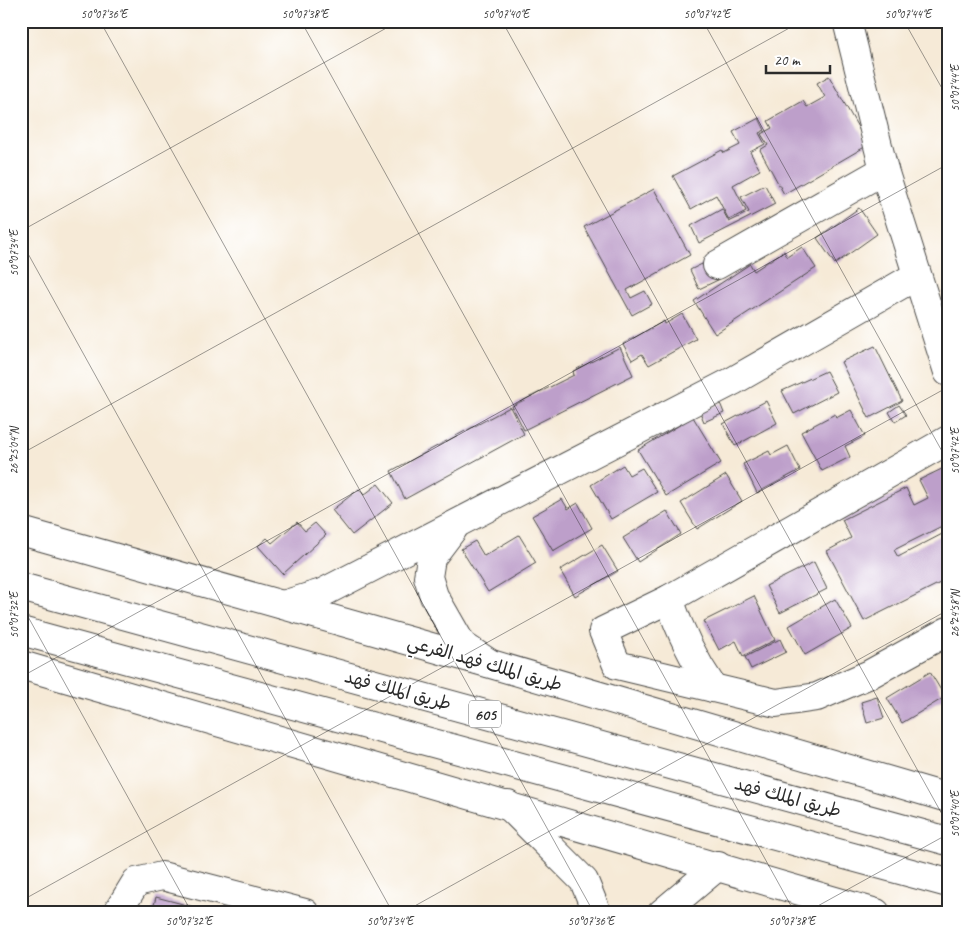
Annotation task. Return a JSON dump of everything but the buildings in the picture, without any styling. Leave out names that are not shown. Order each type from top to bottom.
[{"type":"main road","points":[[847,21],[884,170],[916,276],[948,372]]},
{"type":"main road","points":[[717,265],[884,170]]},
{"type":"main road","points":[[283,605],[322,593],[733,381],[916,276]]},
{"type":"main road","points":[[948,440],[669,599],[603,631],[618,665],[776,704],[818,697],[870,674],[948,631]]},
{"type":"main road","points":[[457,524],[431,558],[428,577],[434,596],[462,645],[491,664]]},
{"type":"main road","name":"طريق الملك فهد الفرعي","points":[[21,532],[491,664],[948,798]]},
{"type":"main road","name":"طريق الملك فهد","points":[[21,587],[948,841]]},
{"type":"main road","points":[[669,599],[679,632],[692,657],[713,688]]},
{"type":"main road","name":"605","points":[[21,630],[948,883]]},
{"type":"main road","points":[[21,665],[876,913]]},
{"type":"main road","points":[[508,805],[584,881],[597,913]]},
{"type":"main road","points":[[662,913],[718,866]]},
{"type":"main road","points":[[117,913],[136,882],[162,876],[305,913]]}]
